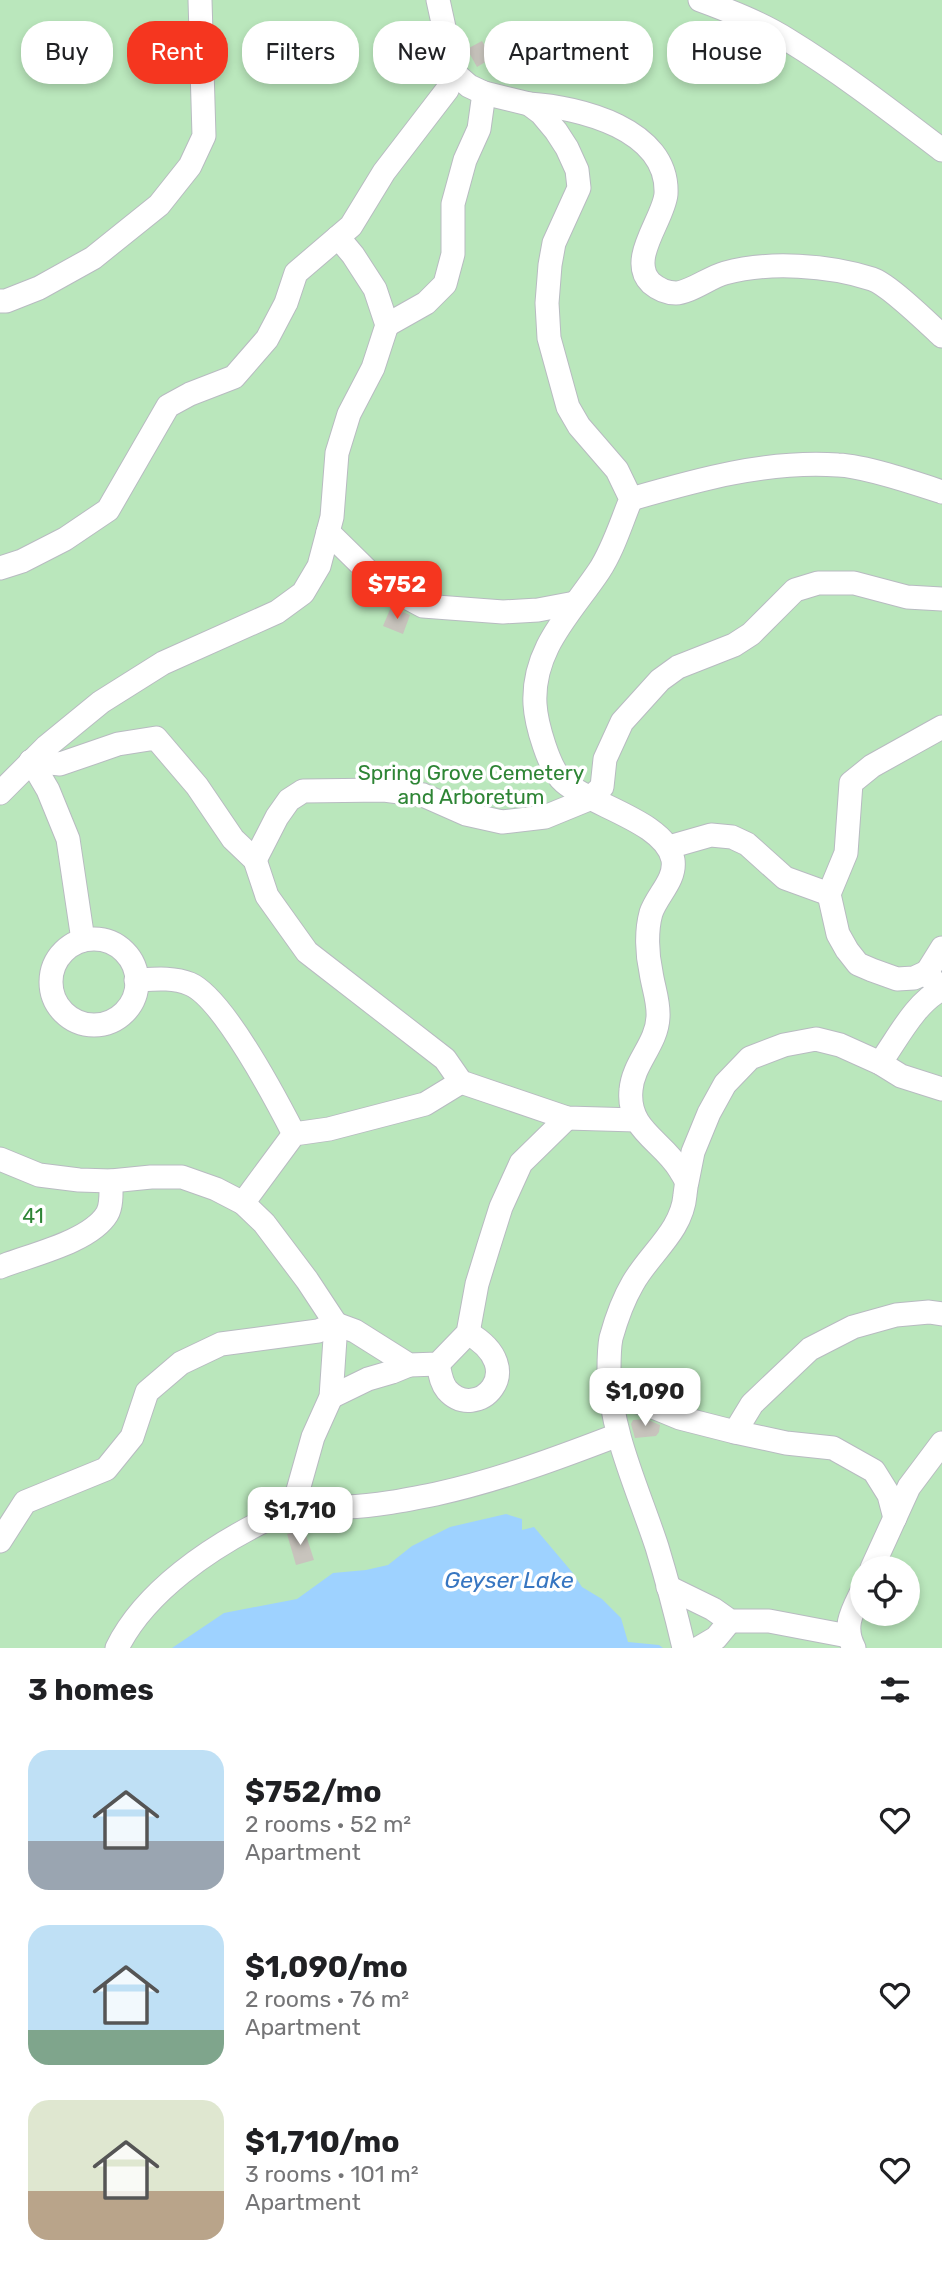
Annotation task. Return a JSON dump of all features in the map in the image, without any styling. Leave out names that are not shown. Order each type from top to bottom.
[{"type":"street","points":[[0,302],[39,288],[93,258],[159,205],[190,166],[204,136],[200,0]]},
{"type":"street","points":[[439,0],[443,21]]},
{"type":"street","points":[[700,0],[786,39],[838,73],[942,150]]},
{"type":"street","points":[[0,568],[22,561],[65,539],[108,510],[168,406],[190,394],[234,377],[267,339],[286,303],[296,272],[351,226],[384,172],[449,84]]},
{"type":"street","points":[[467,84],[484,93],[529,104],[555,106],[596,117],[638,137],[655,154],[664,175],[666,196],[650,237],[643,273],[652,284],[664,291],[678,293],[725,272],[764,267],[817,266],[875,279],[942,336]]},
{"type":"street","points":[[387,325],[426,303],[445,284],[453,254],[453,204],[465,160],[479,129],[484,93]]},
{"type":"street","points":[[529,104],[541,113],[567,148],[577,170],[579,188],[554,243],[550,265],[547,303],[549,338],[554,361],[568,407],[579,426],[617,470],[631,499],[600,569],[549,641],[537,673],[535,704],[539,731],[561,780],[589,799],[637,820],[669,847],[674,863],[672,875],[651,913],[648,942],[650,971],[658,999],[658,1021],[650,1043],[636,1066],[631,1088],[631,1106],[636,1120],[674,1160],[687,1182]]},
{"type":"street","points":[[0,793],[31,761],[101,702],[163,663],[277,612],[303,593],[318,566],[328,532],[332,516],[337,453],[349,414],[373,368],[387,325],[375,289],[338,237]]},
{"type":"street","points":[[631,499],[696,480],[797,465],[840,465],[942,491]]},
{"type":"street","points":[[328,532],[380,583],[423,606],[503,612],[538,610],[575,603]]},
{"type":"street","points":[[255,860],[277,817],[289,800],[303,791],[384,790],[423,795],[466,814],[502,822],[545,817],[589,799],[602,787],[605,759],[622,722],[660,680],[678,667],[734,645],[751,634],[794,590],[818,583],[855,583],[906,597],[942,599]]},
{"type":"street","points":[[936,983],[914,978],[897,979],[858,964],[838,934],[829,894],[846,853],[852,783],[872,766],[942,727]]},
{"type":"street","points":[[31,761],[60,764],[118,744],[156,738],[197,786],[233,839],[255,860],[267,896],[307,952],[445,1059],[461,1082],[567,1118],[636,1120]]},
{"type":"street","points":[[31,761],[48,790],[68,839],[83,940]]},
{"type":"street","points":[[669,847],[712,835],[732,837],[747,844],[785,878],[829,894]]},
{"type":"street","points":[[96,939],[121,948],[130,959],[136,979],[134,998],[127,1010],[104,1024],[89,1025],[75,1021],[63,1012],[54,1000],[51,985],[52,970],[69,946],[83,940],[96,939]]},
{"type":"street","points":[[880,1063],[936,983],[942,948]]},
{"type":"street","points":[[136,979],[175,979],[202,991],[221,1012],[277,1100],[294,1134]]},
{"type":"street","points":[[684,1648],[668,1587],[618,1435],[610,1395],[610,1342],[632,1284],[673,1230],[684,1206],[693,1152],[709,1113],[726,1084],[750,1058],[784,1045],[816,1038],[840,1045],[901,1076],[942,1089]]},
{"type":"street","points":[[243,1203],[294,1134],[329,1129],[425,1104],[461,1082]]},
{"type":"street","points":[[331,1397],[368,1379],[409,1364],[438,1364],[468,1333],[472,1305],[489,1245],[501,1207],[521,1163],[567,1118]]},
{"type":"street","points":[[0,1159],[39,1175],[111,1181],[182,1177],[216,1189],[243,1203],[264,1223],[336,1324],[355,1331],[409,1364]]},
{"type":"street","points":[[0,1267],[71,1241],[98,1225],[109,1211],[111,1181]]},
{"type":"street","points":[[735,1432],[752,1404],[810,1349],[853,1327],[896,1315],[929,1312],[942,1314]]},
{"type":"street","points":[[293,1508],[313,1437],[331,1397],[336,1324]]},
{"type":"street","points":[[0,1541],[25,1502],[106,1469],[132,1437],[147,1392],[181,1363],[221,1344],[318,1331],[336,1324]]},
{"type":"street","points":[[438,1364],[441,1380],[447,1390],[460,1399],[482,1397],[492,1390],[497,1380],[495,1358],[488,1347],[468,1333]]},
{"type":"street","points":[[610,1395],[646,1404],[680,1418],[735,1432],[786,1443],[833,1448],[874,1471],[889,1495],[895,1518]]},
{"type":"street","points":[[117,1648],[127,1628],[153,1597],[194,1563],[248,1529],[293,1508],[348,1507],[407,1500],[461,1488],[516,1473],[618,1435]]},
{"type":"street","points":[[878,1556],[909,1487],[942,1443]]},
{"type":"street","points":[[668,1587],[713,1609],[730,1621],[769,1621],[851,1642]]},
{"type":"street","points":[[699,1648],[716,1638],[730,1621]]},
{"type":"green space","name":"Spring Grove Cemetery and Arboretum","points":[[0,0],[942,0],[942,1648],[0,1648]]},
{"type":"water","name":"Geyser Lake","points":[[506,1514],[522,1519],[522,1530],[534,1527],[582,1587],[602,1599],[621,1618],[628,1642],[659,1645],[663,1648],[172,1648],[224,1613],[297,1599],[333,1573],[388,1565],[412,1546],[450,1527]]},
{"type":"building","points":[[482,41],[484,44],[484,63],[477,67],[470,54],[470,47]]},
{"type":"building","points":[[391,607],[410,615],[403,634],[383,626]]},
{"type":"building","points":[[646,1419],[660,1425],[659,1432],[656,1436],[635,1438],[631,1424],[633,1420]]},
{"type":"building","points":[[304,1529],[314,1560],[296,1565],[287,1534]]},
{"type":"park label","name":"41","points":[[33,1215]]}]
